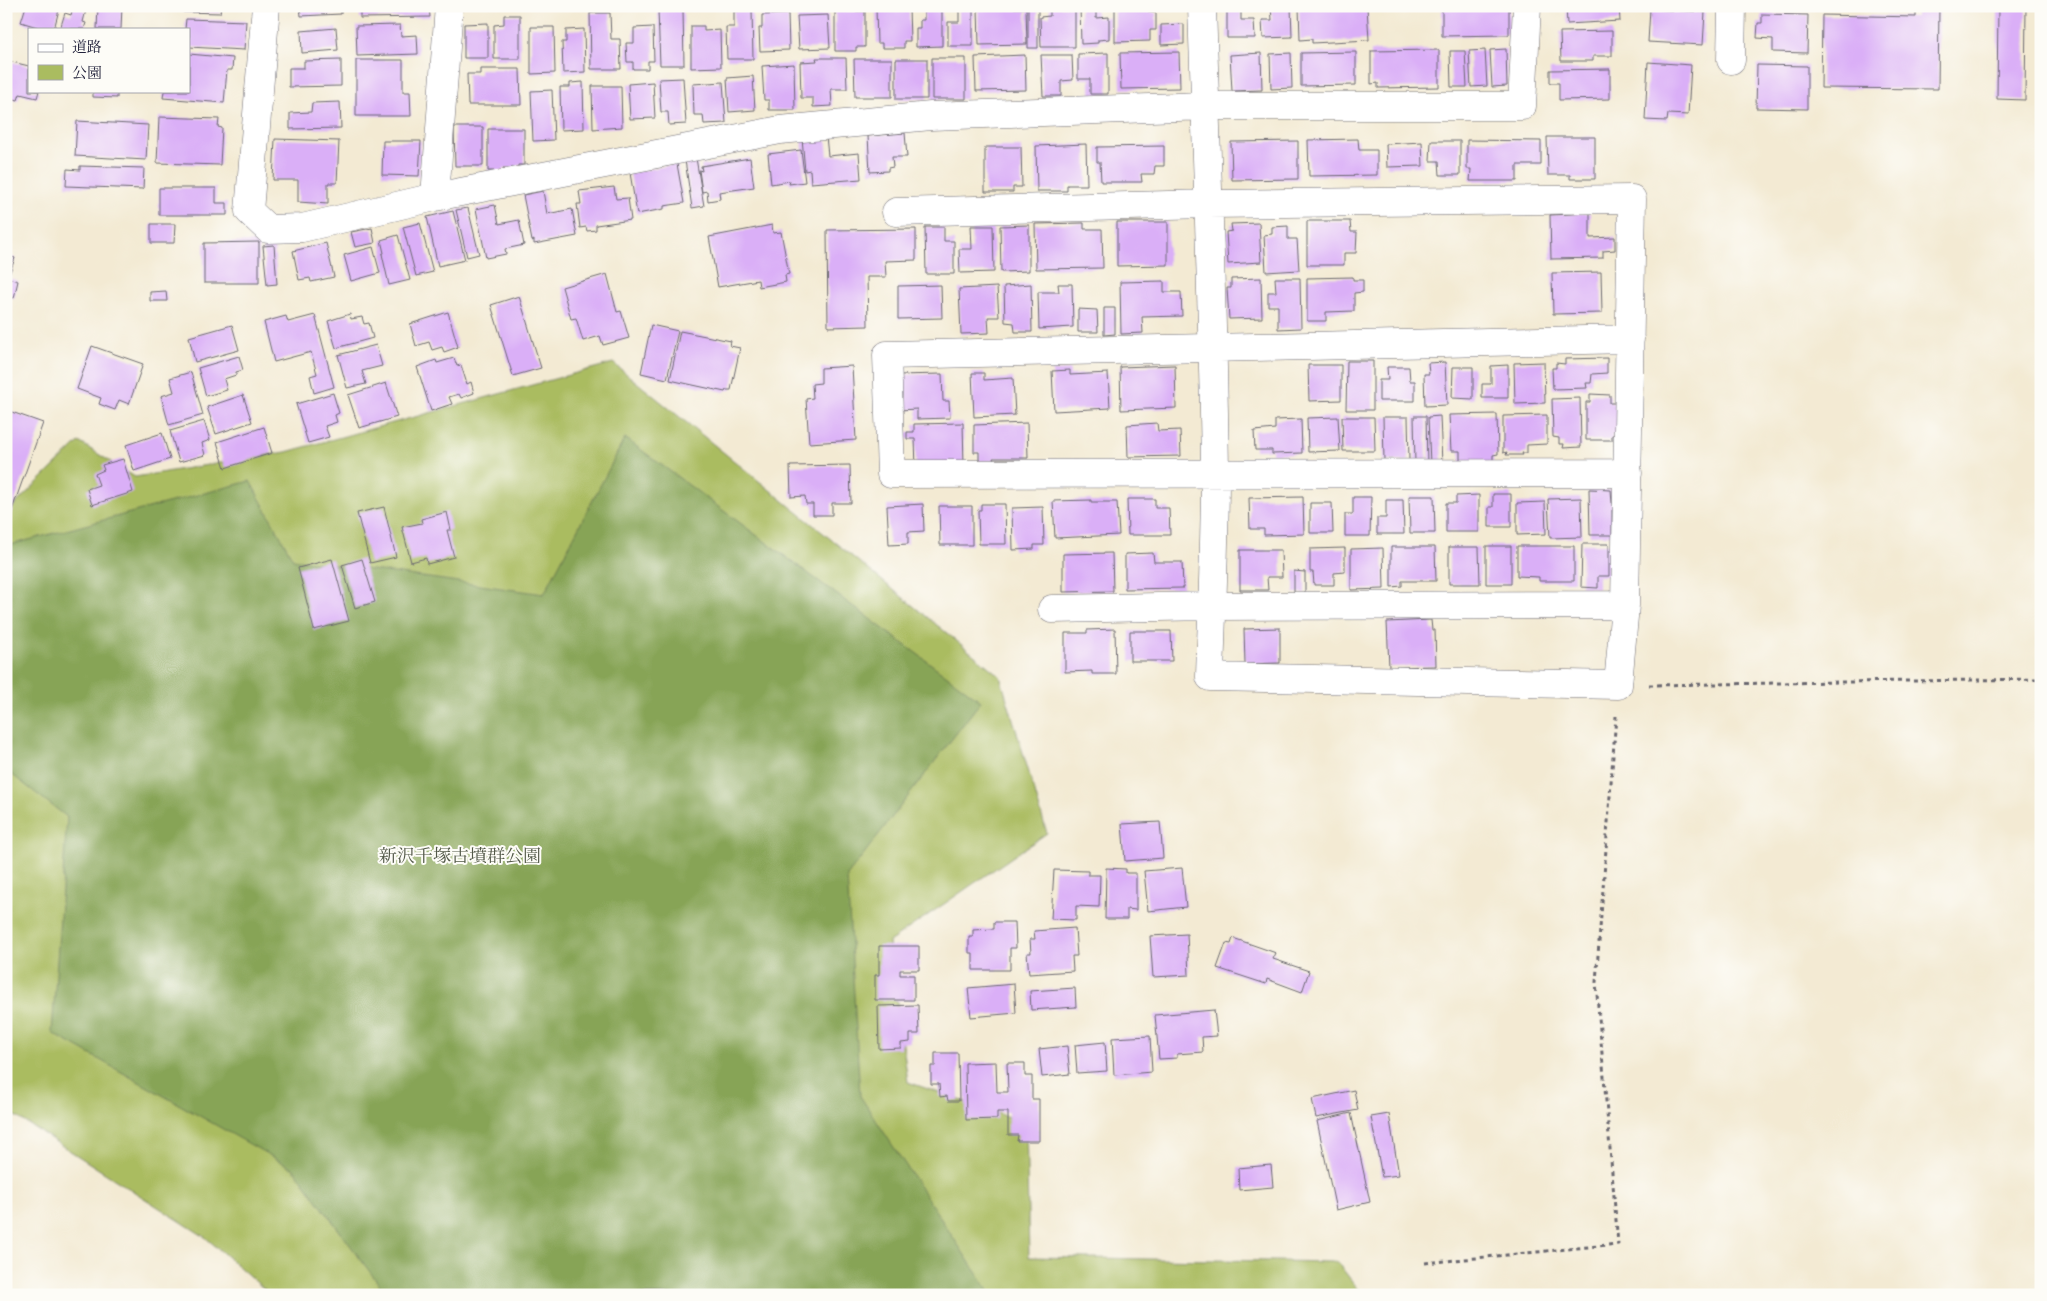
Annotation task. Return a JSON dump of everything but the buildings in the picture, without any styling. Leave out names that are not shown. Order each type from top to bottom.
[{"type":"street","points":[[266,6],[249,211],[268,229],[302,228],[436,197],[780,130],[931,116],[1205,106],[1522,106],[1527,6]]},
{"type":"street","points":[[436,197],[449,6]]},
{"type":"street","points":[[896,212],[1208,204],[1632,199],[1625,605],[1618,685],[1210,677],[1215,473],[1211,348],[1208,204],[1202,6]]},
{"type":"street","points":[[1731,60],[1732,6]]},
{"type":"street","points":[[1628,473],[891,474],[887,355],[1630,339]]},
{"type":"street","points":[[1052,609],[1212,606],[1625,605]]},
{"type":"path","points":[[1425,1263],[1618,1244],[1596,982],[1618,685],[2041,679]]},
{"type":"green space","name":"新沢千塚古墳群公園","points":[[613,363],[1000,676],[1047,833],[889,942],[908,1082],[1026,1123],[1029,1257],[1337,1262],[1363,1295],[271,1295],[205,1237],[6,1110],[6,513],[79,442],[135,477],[286,452]]},
{"type":"green space","name":"新沢千塚古墳群公園","points":[[625,438],[981,701],[847,876],[860,1096],[991,1295],[387,1295],[294,1169],[52,1033],[67,817],[6,770],[6,554],[10,545],[250,481],[293,559],[544,594]]}]
